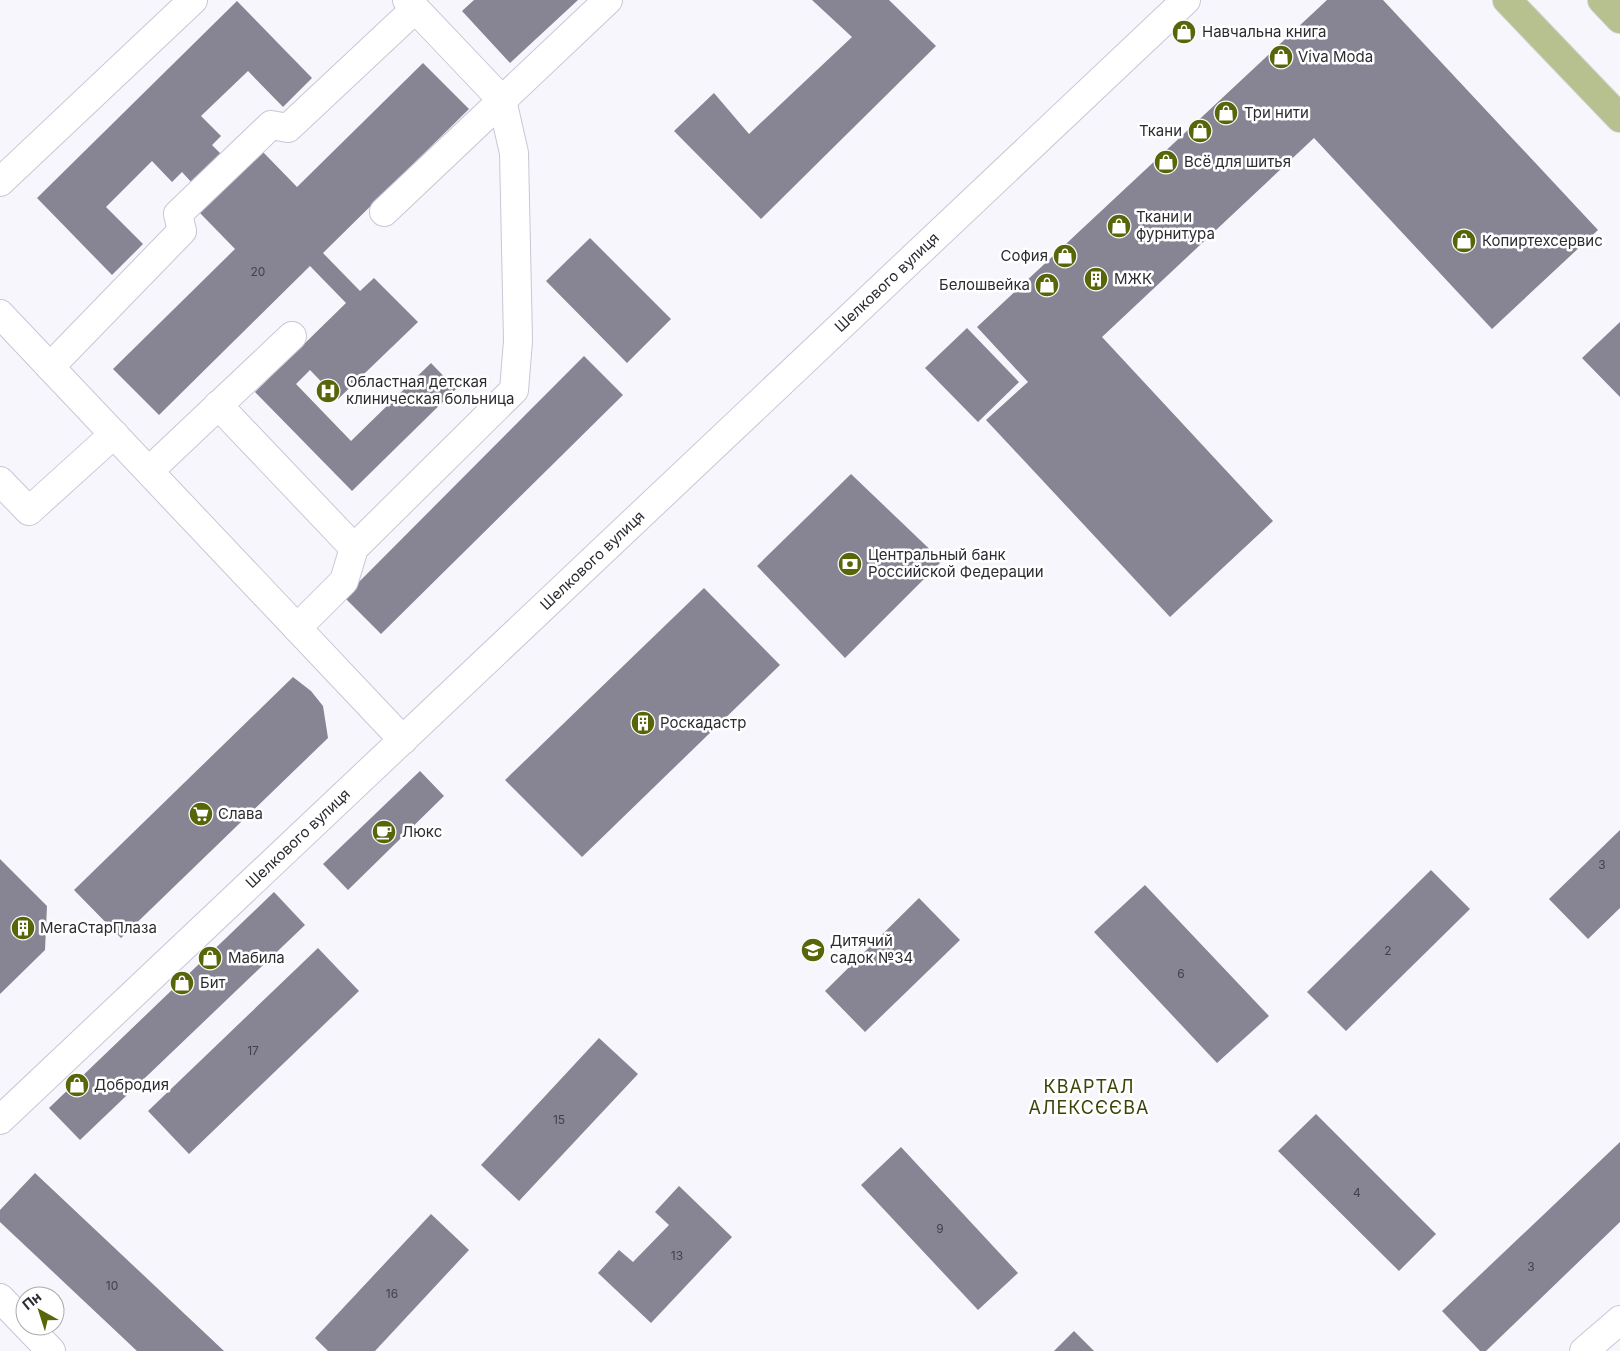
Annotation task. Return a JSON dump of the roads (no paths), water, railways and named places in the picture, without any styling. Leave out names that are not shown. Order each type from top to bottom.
[{"type":"main road","points":[[1508,0],[1620,118]]},
{"type":"main road","points":[[1602,0],[1620,19]]},
{"type":"street","points":[[0,182],[193,0]]},
{"type":"street","points":[[384,212],[608,0]]},
{"type":"street","name":"Шелкового вулиця","points":[[0,1120],[1186,0]]},
{"type":"street","points":[[50,367],[182,231],[178,214],[271,125],[288,128],[411,4],[502,100],[514,153],[518,341],[514,390],[354,548],[344,581],[297,628]]},
{"type":"street","points":[[0,314],[403,740]]},
{"type":"street","points":[[148,471],[292,336]]},
{"type":"street","points":[[218,405],[354,548]]},
{"type":"street","points":[[0,481],[29,511],[114,434]]},
{"type":"street","points":[[0,1298],[15,1314]]},
{"type":"street","points":[[1584,1351],[1620,1320]]},
{"type":"street","points":[[37,1336],[51,1351]]},
{"type":"place","name":"Навчальна книга","points":[[1184,32]]},
{"type":"place","name":"Viva Moda","points":[[1281,57]]},
{"type":"place","name":"Три нити","points":[[1226,113]]},
{"type":"place","name":"Ткани","points":[[1200,131]]},
{"type":"place","name":"Всё для шитья","points":[[1166,162]]},
{"type":"place","name":"Ткани и фурнитура","points":[[1119,226]]},
{"type":"place","name":"Копиртехсервис","points":[[1464,241]]},
{"type":"place","name":"София","points":[[1065,256]]},
{"type":"place","name":"МЖК","points":[[1096,279]]},
{"type":"place","name":"Белошвейка","points":[[1047,285]]},
{"type":"place","name":"Областная детская клиническая больница","points":[[328,391]]},
{"type":"place","name":"Центральный банк Российской Федерации","points":[[850,564]]},
{"type":"place","name":"Роскадастр","points":[[643,723]]},
{"type":"place","name":"Слава","points":[[201,814]]},
{"type":"place","name":"Люкс","points":[[384,832]]},
{"type":"place","name":"МегаСтарПлаза","points":[[23,928]]},
{"type":"place","name":"Дитячий садок №34","points":[[813,950]]},
{"type":"place","name":"Мабила","points":[[210,958]]},
{"type":"place","name":"Бит","points":[[182,983]]},
{"type":"place","name":"Добродия","points":[[77,1085]]},
{"type":"district","name":"КВАРТАЛ АЛЕКСЄЄВА","points":[[1089,1097]]}]
